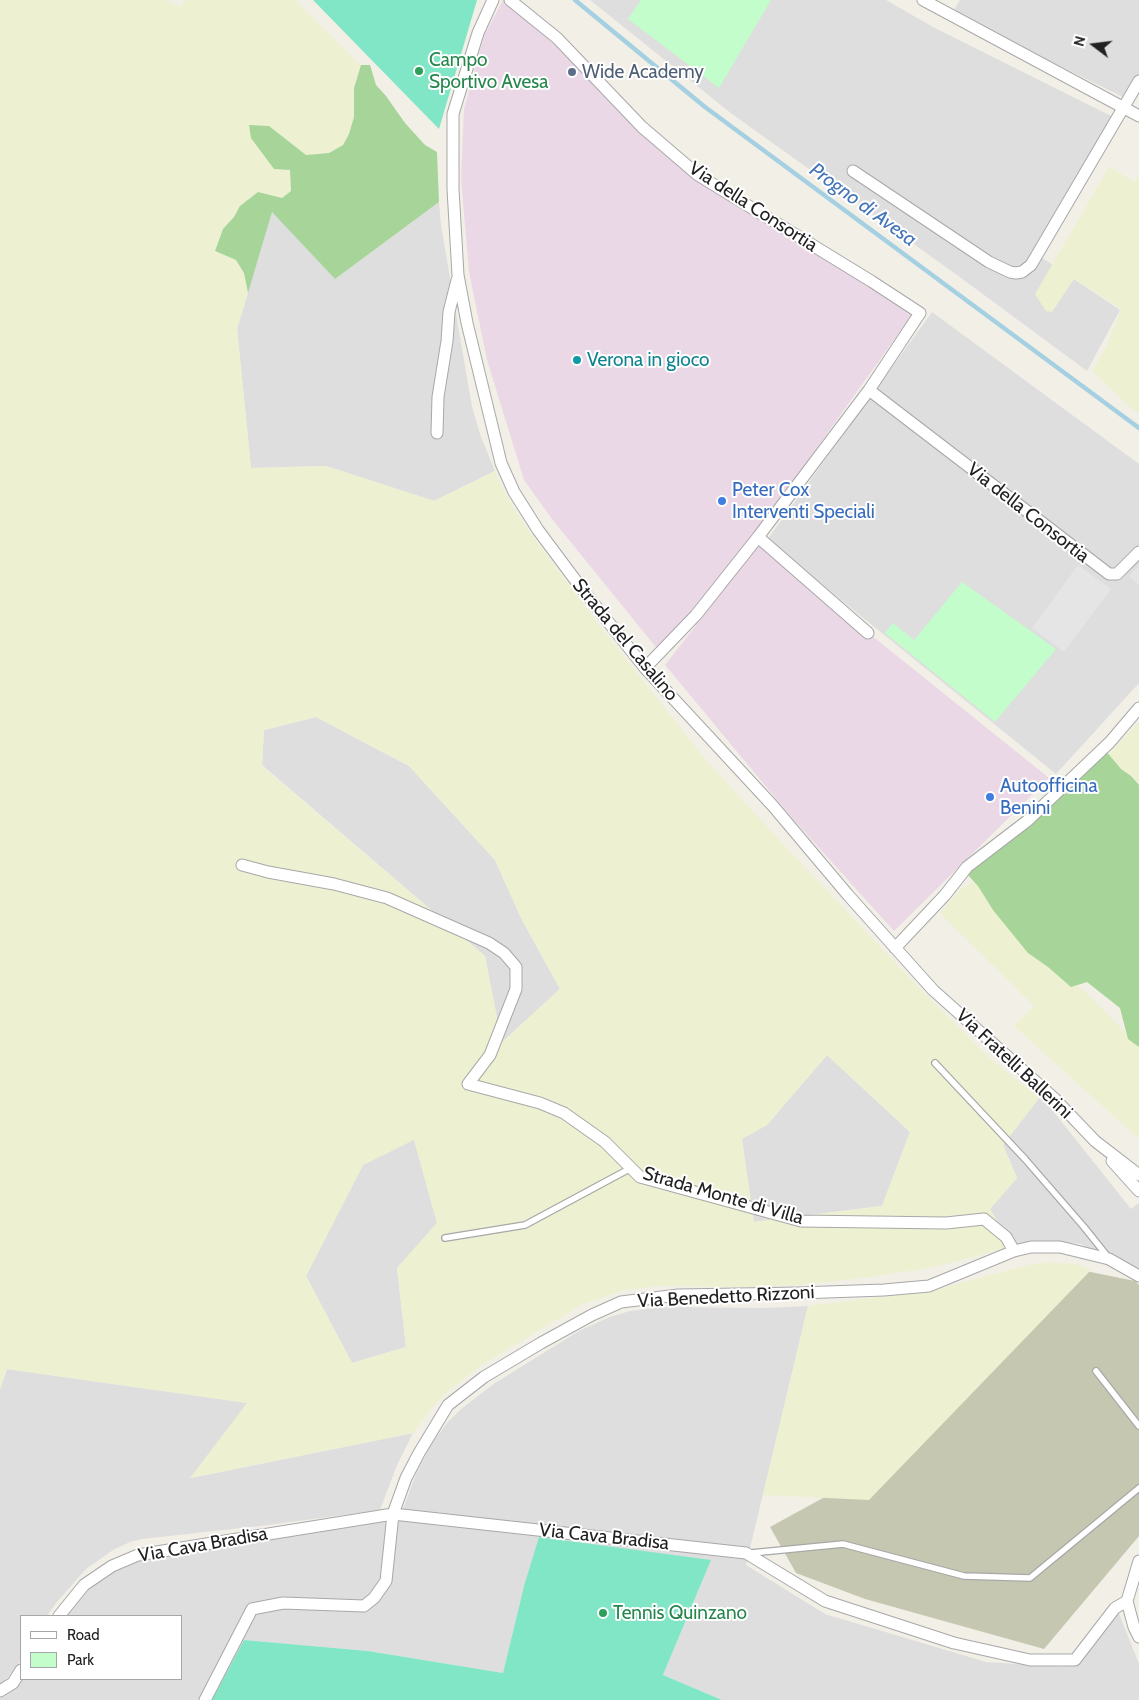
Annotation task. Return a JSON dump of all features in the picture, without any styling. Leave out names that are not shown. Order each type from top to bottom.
[{"type":"street","name":"Strada del Casalino","points":[[493,0],[478,33],[453,114],[453,189],[458,276],[467,323],[495,438],[514,492],[538,530],[582,589],[646,668],[774,806],[895,948]]},
{"type":"street","name":"Via della Consortia","points":[[510,0],[557,38],[642,127],[698,175],[920,313],[869,390],[758,537],[696,615],[646,668]]},
{"type":"street","points":[[923,0],[946,5],[1122,108],[1139,116]]},
{"type":"street","points":[[853,171],[989,262],[1010,272],[1022,272],[1031,265],[1139,81]]},
{"type":"street","name":"Strada del Casalino","points":[[437,433],[438,397],[447,341],[449,312],[458,276]]},
{"type":"street","name":"Via della Consortia","points":[[869,390],[1109,574],[1117,574],[1139,552]]},
{"type":"street","points":[[758,537],[868,633]]},
{"type":"street","points":[[895,948],[945,895],[968,867],[1027,822],[1110,742],[1139,708]]},
{"type":"street","name":"Strada Monte di Villa","points":[[242,865],[268,872],[334,884],[387,898],[489,943],[504,953],[516,967],[516,989],[490,1055],[468,1084],[540,1103],[564,1113],[604,1142],[640,1177],[800,1221],[946,1223],[984,1219],[1006,1236],[1014,1251]]},
{"type":"street","name":"Via Fratelli Ballerini","points":[[895,948],[932,990],[1054,1098],[1095,1141],[1139,1175]]},
{"type":"street","points":[[1095,1141],[1139,1191]]},
{"type":"street","points":[[1014,1251],[1031,1247],[1060,1247],[1109,1259],[1139,1276]]},
{"type":"street","name":"Via Benedetto Rizzoni","points":[[205,1700],[252,1609],[283,1603],[364,1606],[374,1598],[386,1581],[393,1514],[410,1470],[448,1405],[484,1377],[592,1315],[621,1302],[678,1295],[800,1294],[930,1286],[1014,1251]]},
{"type":"street","name":"Via Cava Bradisa","points":[[60,1615],[84,1585],[112,1566],[138,1555],[393,1514],[746,1553],[825,1602],[954,1643],[1030,1660],[1075,1660],[1115,1608],[1127,1601]]},
{"type":"street","points":[[1139,1561],[1127,1601],[1134,1627],[1139,1637]]},
{"type":"street","points":[[0,1691],[13,1683],[20,1672]]},
{"type":"lane","points":[[935,1063],[1025,1159],[1109,1259]]},
{"type":"lane","points":[[445,1238],[525,1225],[631,1168]]},
{"type":"lane","points":[[1096,1371],[1139,1426]]},
{"type":"lane","points":[[746,1553],[842,1544],[964,1576],[1030,1578],[1139,1488]]},
{"type":"shaded area","points":[[0,0],[167,0],[181,7],[185,0],[295,0],[361,65],[354,88],[354,117],[349,134],[343,145],[329,153],[306,155],[269,126],[290,170],[291,191],[282,198],[258,193],[240,206],[235,217],[223,229],[215,251],[236,260],[244,273],[248,293],[237,329],[251,468],[326,466],[434,501],[495,471],[516,512],[544,552],[705,759],[921,990],[993,1061],[1039,1098],[1003,1145],[1017,1178],[990,1209],[1012,1247],[930,1268],[800,1285],[735,1287],[659,1286],[625,1290],[581,1305],[482,1365],[447,1392],[413,1433],[190,1478],[247,1403],[7,1369],[0,1389]],"holes":[[[316,717],[409,766],[495,860],[522,920],[560,989],[502,1042],[485,956],[262,766],[264,730]],[[827,1055],[910,1132],[882,1206],[754,1222],[742,1139],[767,1125]],[[414,1140],[437,1223],[397,1268],[406,1347],[352,1363],[306,1276],[363,1165]]]},
{"type":"shaded area","points":[[503,0],[702,173],[913,313],[779,501],[659,651],[552,519],[524,480],[487,360],[469,272],[461,178],[464,109],[484,36]]},
{"type":"shaded area","points":[[590,0],[886,0],[933,27],[1119,120],[1032,251],[1120,310],[1087,371],[957,275],[732,114]]},
{"type":"shaded area","points":[[960,0],[1139,0],[1139,76],[1125,98],[952,13]]},
{"type":"shaded area","points":[[1109,167],[1135,182],[1139,176],[1139,414],[1092,371],[1107,346],[1121,309],[1074,279],[1052,312],[1046,311],[1035,294]]},
{"type":"shaded area","points":[[439,202],[441,225],[472,407],[481,437],[495,471],[434,501],[326,466],[251,468],[237,329],[272,211],[335,279]]},
{"type":"shaded area","points":[[932,312],[1139,464],[1139,683],[1056,774],[767,540]]},
{"type":"shaded area","points":[[759,545],[1049,778],[894,931],[793,819],[665,665]]},
{"type":"shaded area","points":[[1078,565],[1111,589],[1064,652],[1032,628]]},
{"type":"shaded area","points":[[1139,566],[1139,585],[1129,576]]},
{"type":"shaded area","points":[[316,717],[409,766],[495,860],[522,920],[560,989],[501,1043],[485,956],[262,765],[264,730]]},
{"type":"shaded area","points":[[1139,722],[1139,795],[1102,761]]},
{"type":"shaded area","points":[[974,881],[1139,1046],[1139,1139],[1014,1026],[1034,1006],[940,913],[960,890]]},
{"type":"shaded area","points":[[827,1055],[910,1132],[882,1206],[753,1222],[742,1138],[767,1125]]},
{"type":"shaded area","points":[[1039,1098],[1049,1106],[1131,1209],[1139,1203],[1139,1282],[1113,1263],[1081,1244],[1050,1241],[1028,1242],[1012,1247],[990,1209],[1017,1178],[1003,1145]]},
{"type":"shaded area","points":[[414,1139],[437,1223],[397,1268],[406,1347],[352,1363],[306,1276],[363,1165]]},
{"type":"shaded area","points":[[1051,1262],[1075,1264],[1091,1270],[869,1500],[763,1495],[808,1306],[934,1290],[1032,1264]]},
{"type":"shaded area","points":[[1056,1265],[1135,1281],[1139,1285],[1139,1536],[1044,1649],[865,1599],[796,1573],[770,1527],[843,1487]]},
{"type":"shaded area","points":[[808,1306],[746,1565],[825,1614],[986,1662],[1064,1667],[1114,1601],[1139,1664],[1139,1700],[722,1700],[663,1675],[711,1560],[524,1586],[503,1673],[368,1651],[244,1640],[212,1700],[0,1700],[0,1691],[20,1680],[182,1680],[182,1615],[60,1615],[100,1574],[125,1560],[393,1514],[396,1528],[416,1474],[432,1443],[447,1423],[461,1409],[495,1383],[579,1331],[610,1317],[630,1311],[660,1307],[765,1308]]},
{"type":"shaded area","points":[[7,1369],[248,1403],[191,1478],[413,1433],[397,1465],[380,1510],[142,1539],[113,1550],[86,1569],[48,1615],[20,1615],[20,1661],[0,1686],[0,1389]]},
{"type":"green space","name":"Campo Sportivo Avesa","points":[[313,0],[477,0],[439,129]]},
{"type":"green space","points":[[641,0],[771,0],[719,88],[628,19]]},
{"type":"green space","points":[[361,65],[370,65],[376,85],[405,123],[425,145],[437,152],[439,202],[335,279],[272,212],[248,293],[244,273],[236,260],[215,251],[223,229],[234,217],[240,206],[258,192],[282,198],[291,191],[290,170],[274,169],[251,138],[249,125],[269,126],[306,155],[329,153],[343,145],[349,134],[354,117],[354,88]]},
{"type":"green space","points":[[962,582],[1056,649],[995,722],[885,633],[893,623],[914,640]]},
{"type":"green space","points":[[1106,751],[1121,769],[1139,785],[1139,1047],[1128,1039],[1120,1008],[1087,982],[1071,987],[1028,953],[967,874]]},
{"type":"green space","name":"Tennis Quinzano","points":[[539,1537],[711,1560],[663,1675],[722,1700],[212,1700],[244,1640],[368,1651],[503,1673],[524,1586]]},
{"type":"waterway","name":"Progno di Avesa","points":[[575,0],[705,107],[1139,428]]},
{"type":"place","name":"Campo Sportivo Avesa","points":[[419,71]]},
{"type":"place","name":"Wide Academy","points":[[572,72]]},
{"type":"place","name":"Verona in gioco","points":[[577,360]]},
{"type":"place","name":"Peter Cox Interventi Speciali","points":[[722,501]]},
{"type":"place","name":"Autoofficina Benini","points":[[990,797]]},
{"type":"place","name":"Tennis Quinzano","points":[[603,1613]]}]
